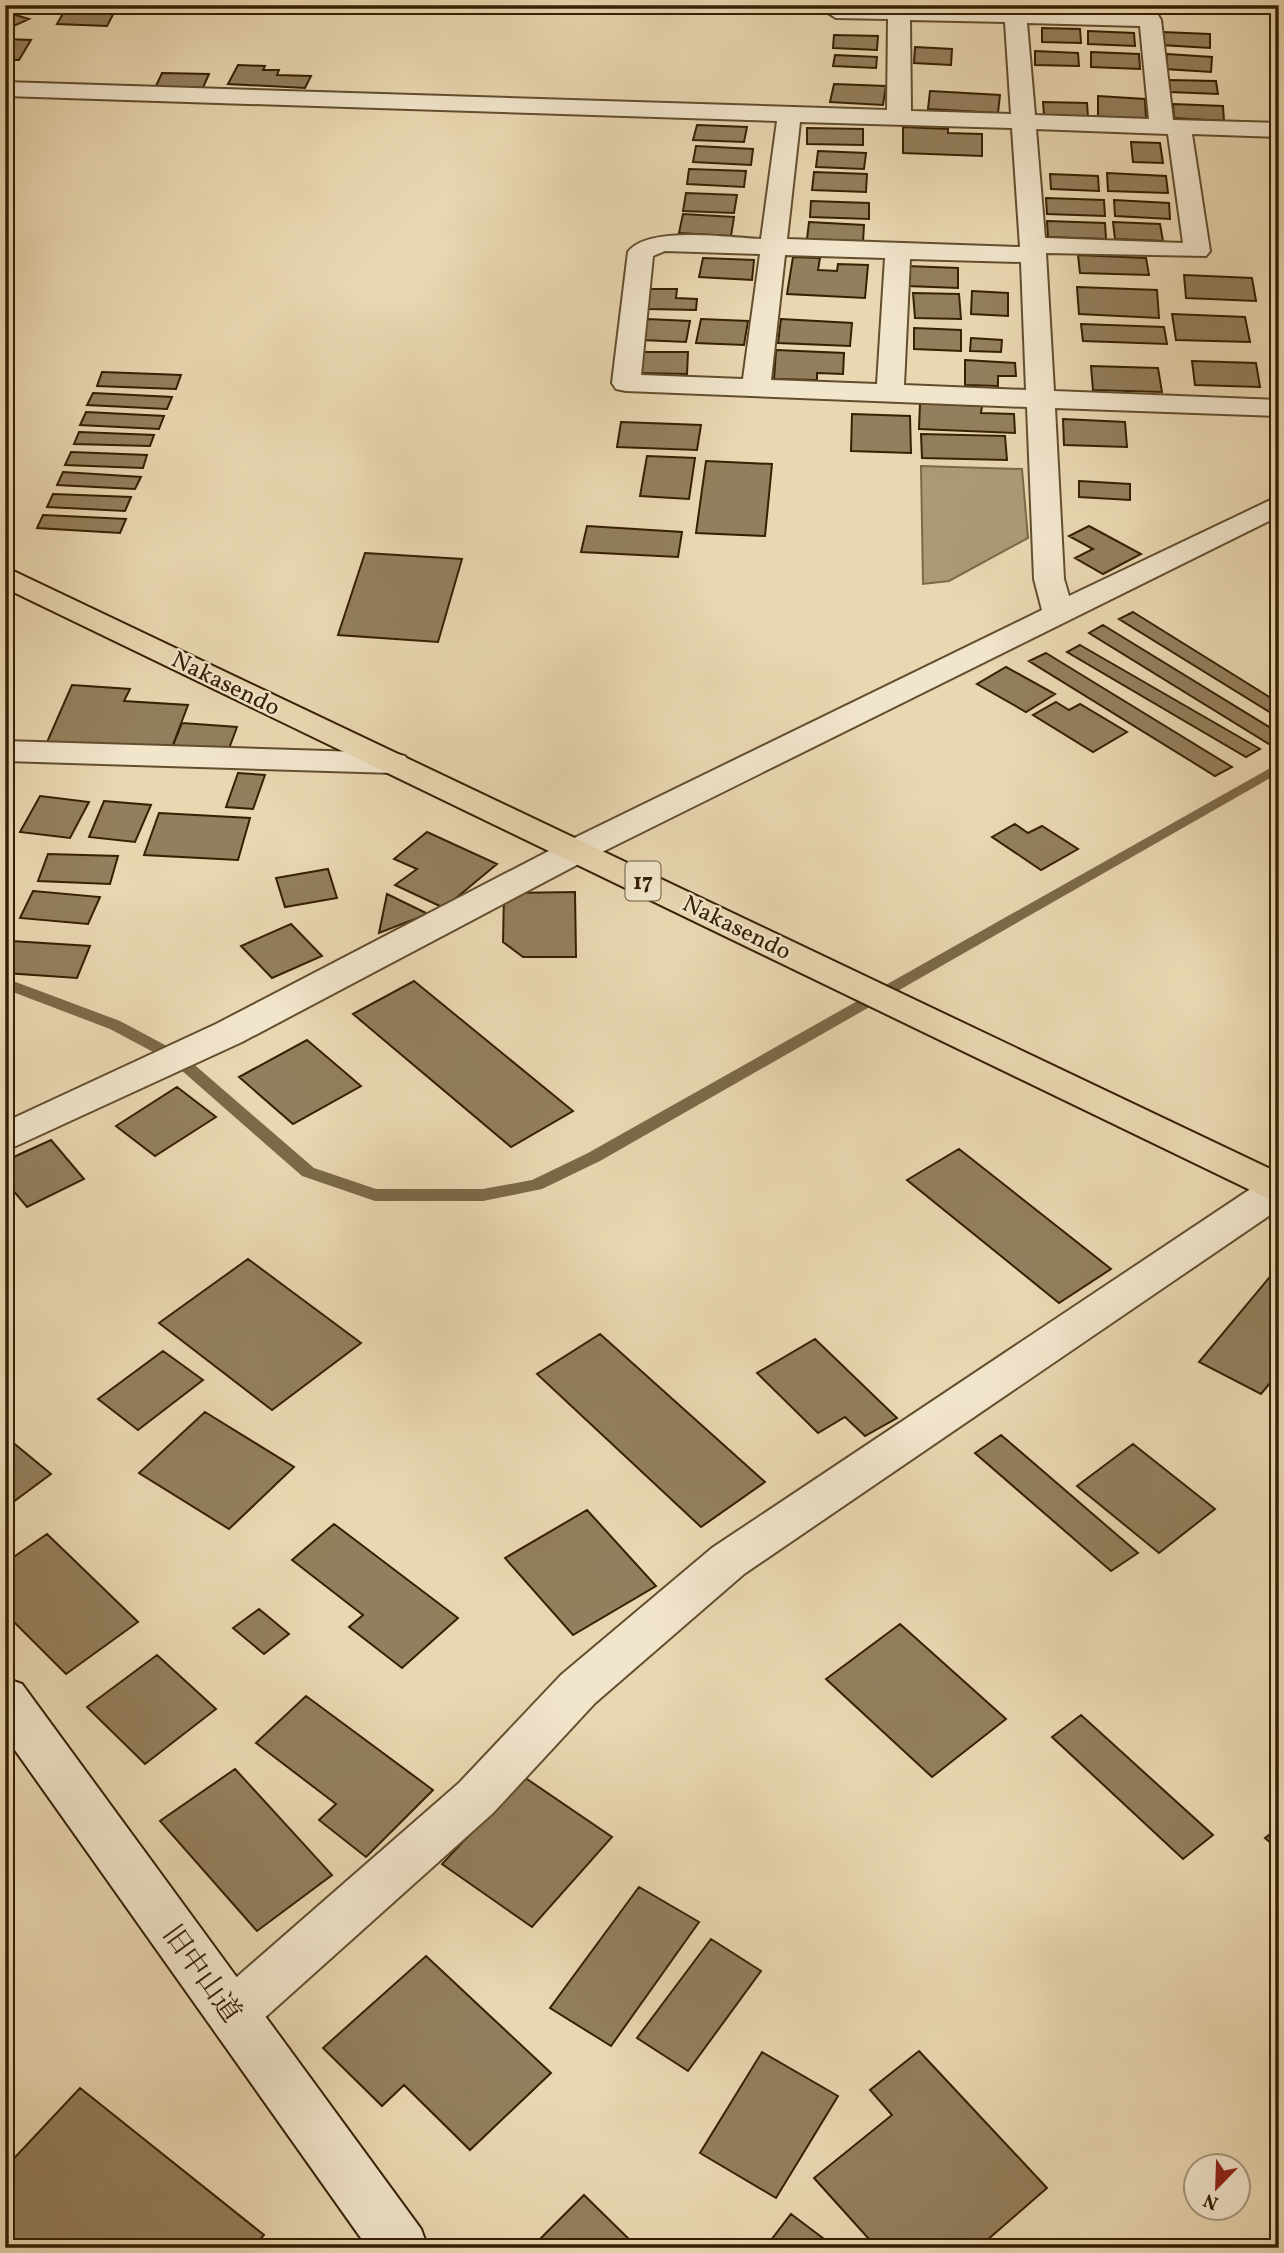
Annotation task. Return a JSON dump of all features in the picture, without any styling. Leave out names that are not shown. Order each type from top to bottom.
[{"type":"highway","name":"Nakasendo","points":[[5,576],[1279,1190]]},
{"type":"street","points":[[836,11],[1015,11],[1150,20],[1197,251],[898,250],[771,244],[661,243],[641,252],[626,383],[1279,408]]},
{"type":"street","points":[[1015,11],[1033,250],[1049,579],[1059,615]]},
{"type":"street","points":[[899,13],[899,119]]},
{"type":"street","points":[[5,89],[1279,130]]},
{"type":"street","points":[[756,388],[771,244],[789,116]]},
{"type":"street","points":[[890,393],[898,250]]},
{"type":"street","points":[[5,1138],[229,1033],[578,850],[1279,505]]},
{"type":"street","points":[[5,751],[393,763]]},
{"type":"street","points":[[233,2013],[476,1798],[578,1689],[729,1561],[1279,1190]]},
{"type":"street","name":"旧中山道","points":[[5,1698],[401,2248]]},
{"type":"shaded area","points":[[921,466],[1022,469],[1028,538],[949,581],[923,584]]},
{"type":"building","points":[[89,5],[118,5],[107,26],[57,24],[65,10],[86,11]]},
{"type":"building","points":[[5,12],[29,19],[5,30]]},
{"type":"building","points":[[1042,28],[1080,29],[1081,43],[1042,42]]},
{"type":"building","points":[[1088,31],[1134,33],[1135,46],[1088,44]]},
{"type":"building","points":[[1162,32],[1210,34],[1210,48],[1161,45]]},
{"type":"building","points":[[834,35],[878,36],[877,50],[833,48]]},
{"type":"building","points":[[5,39],[31,40],[19,60],[5,60]]},
{"type":"building","points":[[915,47],[952,49],[951,65],[914,63]]},
{"type":"building","points":[[1035,51],[1078,53],[1079,66],[1035,65]]},
{"type":"building","points":[[1091,52],[1139,54],[1140,69],[1091,67]]},
{"type":"building","points":[[1167,54],[1212,57],[1211,72],[1165,69]]},
{"type":"building","points":[[835,55],[877,57],[876,68],[833,66]]},
{"type":"building","points":[[238,65],[265,66],[263,70],[279,70],[277,75],[311,76],[305,88],[228,84]]},
{"type":"building","points":[[162,73],[209,74],[202,90],[155,88]]},
{"type":"building","points":[[1169,80],[1216,81],[1218,94],[1170,92]]},
{"type":"building","points":[[834,84],[886,86],[883,105],[830,102]]},
{"type":"building","points":[[930,91],[1000,95],[998,113],[928,109]]},
{"type":"building","points":[[1098,96],[1145,99],[1146,119],[1098,117]]},
{"type":"building","points":[[1043,102],[1087,103],[1088,117],[1044,115]]},
{"type":"building","points":[[1173,104],[1223,106],[1224,121],[1174,118]]},
{"type":"building","points":[[697,125],[747,127],[744,142],[693,140]]},
{"type":"building","points":[[903,127],[982,134],[982,156],[903,153]]},
{"type":"building","points":[[807,128],[863,129],[863,145],[807,144]]},
{"type":"building","points":[[1131,142],[1160,143],[1163,163],[1133,162]]},
{"type":"building","points":[[696,146],[753,149],[751,165],[693,162]]},
{"type":"building","points":[[818,151],[866,153],[864,169],[816,167]]},
{"type":"building","points":[[689,169],[746,171],[744,187],[687,184]]},
{"type":"building","points":[[814,172],[867,174],[866,192],[812,190]]},
{"type":"building","points":[[1107,173],[1166,176],[1168,193],[1108,191]]},
{"type":"building","points":[[1050,174],[1098,176],[1099,191],[1051,189]]},
{"type":"building","points":[[686,193],[737,195],[734,213],[683,211]]},
{"type":"building","points":[[1046,198],[1104,200],[1105,216],[1047,214]]},
{"type":"building","points":[[1114,200],[1169,203],[1170,219],[1115,216]]},
{"type":"building","points":[[811,201],[869,203],[869,219],[810,217]]},
{"type":"building","points":[[683,214],[734,217],[731,236],[679,233]]},
{"type":"building","points":[[1047,221],[1105,223],[1106,239],[1048,237]]},
{"type":"building","points":[[809,222],[864,225],[863,242],[807,239]]},
{"type":"building","points":[[1113,222],[1160,224],[1163,241],[1115,239]]},
{"type":"building","points":[[1078,255],[1146,258],[1149,275],[1080,273]]},
{"type":"building","points":[[793,257],[820,258],[818,270],[837,271],[838,264],[868,265],[865,298],[787,294]]},
{"type":"building","points":[[703,258],[754,260],[752,280],[699,277]]},
{"type":"building","points":[[907,266],[958,268],[958,288],[907,286]]},
{"type":"building","points":[[1184,275],[1252,278],[1256,301],[1186,298]]},
{"type":"building","points":[[1077,287],[1157,290],[1159,318],[1079,314]]},
{"type":"building","points":[[650,289],[677,289],[676,298],[697,299],[696,310],[648,309]]},
{"type":"building","points":[[972,291],[1008,293],[1008,316],[971,314]]},
{"type":"building","points":[[913,293],[959,294],[961,319],[915,318]]},
{"type":"building","points":[[1172,314],[1245,317],[1250,342],[1176,340]]},
{"type":"building","points":[[647,319],[690,321],[686,342],[642,340]]},
{"type":"building","points":[[701,319],[748,321],[744,345],[696,343]]},
{"type":"building","points":[[781,319],[852,323],[850,346],[778,343]]},
{"type":"building","points":[[1081,324],[1164,327],[1167,344],[1083,341]]},
{"type":"building","points":[[914,328],[961,330],[961,351],[914,349]]},
{"type":"building","points":[[971,338],[1002,340],[1001,352],[970,351]]},
{"type":"building","points":[[776,350],[844,353],[843,374],[817,373],[817,380],[774,379]]},
{"type":"building","points":[[638,352],[688,352],[687,374],[636,373]]},
{"type":"building","points":[[965,360],[1015,363],[1016,376],[998,376],[998,386],[965,385]]},
{"type":"building","points":[[1192,361],[1256,363],[1260,387],[1195,385]]},
{"type":"building","points":[[1091,366],[1158,368],[1162,392],[1093,390]]},
{"type":"building","points":[[102,372],[181,375],[176,389],[97,386]]},
{"type":"building","points":[[93,393],[172,397],[167,409],[87,405]]},
{"type":"building","points":[[920,403],[982,406],[981,413],[1014,414],[1015,433],[919,429]]},
{"type":"building","points":[[86,412],[164,416],[159,429],[80,425]]},
{"type":"building","points":[[852,414],[910,416],[911,453],[851,451]]},
{"type":"building","points":[[1063,419],[1125,422],[1127,447],[1064,445]]},
{"type":"building","points":[[621,422],[701,425],[697,450],[617,447]]},
{"type":"building","points":[[79,432],[154,435],[150,446],[74,444]]},
{"type":"building","points":[[921,434],[1005,436],[1007,460],[922,458]]},
{"type":"building","points":[[71,452],[147,455],[143,468],[65,465]]},
{"type":"building","points":[[647,456],[695,458],[689,499],[640,496]]},
{"type":"building","points":[[706,461],[772,464],[765,536],[696,533]]},
{"type":"building","points":[[63,472],[141,477],[135,489],[57,485]]},
{"type":"building","points":[[1079,481],[1130,484],[1130,500],[1079,497]]},
{"type":"building","points":[[53,494],[131,497],[125,511],[47,507]]},
{"type":"building","points":[[43,515],[126,519],[120,533],[37,528]]},
{"type":"building","points":[[587,526],[682,532],[678,557],[581,552]]},
{"type":"building","points":[[1089,526],[1141,554],[1103,574],[1075,558],[1093,549],[1069,536]]},
{"type":"building","points":[[365,553],[462,559],[438,642],[338,635]]},
{"type":"building","points":[[1133,612],[1279,703],[1279,718],[1119,619]]},
{"type":"building","points":[[1103,625],[1279,733],[1279,739],[1269,744],[1089,633]]},
{"type":"building","points":[[1080,645],[1260,749],[1246,757],[1067,652]]},
{"type":"building","points":[[1046,653],[1232,767],[1215,776],[1029,661]]},
{"type":"building","points":[[1006,667],[1055,694],[1026,712],[977,684]]},
{"type":"building","points":[[72,685],[130,689],[124,701],[188,705],[171,750],[47,742]]},
{"type":"building","points":[[1056,702],[1069,710],[1080,704],[1127,732],[1093,752],[1033,715]]},
{"type":"building","points":[[182,723],[237,727],[227,754],[171,750]]},
{"type":"building","points":[[238,773],[265,775],[253,809],[226,807]]},
{"type":"building","points":[[40,796],[89,802],[70,838],[20,832]]},
{"type":"building","points":[[104,801],[151,805],[135,842],[89,837]]},
{"type":"building","points":[[159,813],[250,818],[238,860],[144,855]]},
{"type":"building","points":[[1015,824],[1028,833],[1042,826],[1078,849],[1041,870],[992,837]]},
{"type":"building","points":[[427,832],[497,864],[444,908],[395,885],[417,869],[394,859]]},
{"type":"building","points":[[48,854],[118,856],[110,884],[38,881]]},
{"type":"building","points":[[328,869],[337,898],[285,907],[276,878]]},
{"type":"building","points":[[33,891],[100,897],[88,924],[20,918]]},
{"type":"building","points":[[575,892],[576,957],[523,957],[503,942],[504,893]]},
{"type":"building","points":[[387,894],[428,914],[379,933]]},
{"type":"building","points":[[291,924],[322,956],[272,978],[241,946]]},
{"type":"building","points":[[11,941],[90,946],[77,978],[5,973],[5,954]]},
{"type":"building","points":[[414,981],[573,1111],[511,1147],[353,1014]]},
{"type":"building","points":[[307,1040],[361,1086],[293,1124],[239,1077]]},
{"type":"building","points":[[177,1087],[216,1117],[155,1156],[116,1126]]},
{"type":"building","points":[[51,1140],[84,1179],[27,1207],[5,1181],[5,1161]]},
{"type":"building","points":[[959,1149],[1111,1269],[1059,1303],[907,1180]]},
{"type":"building","points":[[248,1259],[361,1343],[272,1410],[159,1323]]},
{"type":"building","points":[[1273,1273],[1279,1276],[1279,1372],[1261,1394],[1199,1362]]},
{"type":"building","points":[[600,1334],[765,1482],[701,1527],[537,1374]]},
{"type":"building","points":[[815,1339],[897,1418],[865,1436],[845,1417],[818,1433],[757,1373]]},
{"type":"building","points":[[163,1351],[203,1380],[138,1430],[98,1399]]},
{"type":"building","points":[[205,1412],[294,1467],[229,1529],[139,1473]]},
{"type":"building","points":[[1001,1435],[1138,1553],[1111,1571],[975,1453]]},
{"type":"building","points":[[5,1436],[51,1474],[5,1508]]},
{"type":"building","points":[[1133,1444],[1215,1509],[1159,1553],[1077,1486]]},
{"type":"building","points":[[587,1510],[656,1586],[573,1635],[505,1558]]},
{"type":"building","points":[[334,1524],[458,1618],[402,1668],[349,1627],[363,1615],[292,1560]]},
{"type":"building","points":[[47,1534],[138,1622],[66,1674],[5,1613],[5,1563]]},
{"type":"building","points":[[259,1609],[289,1634],[264,1654],[233,1628]]},
{"type":"building","points":[[900,1624],[1006,1719],[932,1777],[826,1679]]},
{"type":"building","points":[[157,1655],[216,1709],[145,1764],[87,1707]]},
{"type":"building","points":[[306,1696],[433,1790],[366,1857],[319,1820],[336,1804],[256,1743]]},
{"type":"building","points":[[1081,1715],[1213,1835],[1183,1859],[1052,1737]]},
{"type":"building","points":[[235,1769],[332,1875],[257,1931],[160,1821]]},
{"type":"building","points":[[524,1777],[612,1837],[532,1927],[442,1864]]},
{"type":"building","points":[[1279,1827],[1279,1850],[1265,1838]]},
{"type":"building","points":[[639,1887],[699,1922],[611,2046],[550,2008]]},
{"type":"building","points":[[711,1939],[761,1971],[688,2071],[637,2038]]},
{"type":"building","points":[[426,1956],[551,2073],[470,2150],[404,2085],[382,2106],[323,2048]]},
{"type":"building","points":[[919,2051],[1047,2188],[978,2248],[877,2248],[814,2178],[892,2115],[870,2090]]},
{"type":"building","points":[[762,2052],[838,2096],[776,2198],[700,2153]]},
{"type":"building","points":[[80,2088],[264,2235],[253,2248],[5,2248],[5,2168]]},
{"type":"building","points":[[584,2195],[638,2248],[531,2248]]},
{"type":"building","points":[[791,2214],[836,2248],[765,2248]]},
{"type":"waterway","points":[[5,983],[115,1025],[177,1058],[308,1172],[375,1195],[483,1195],[536,1185],[594,1157],[1279,767]]}]
